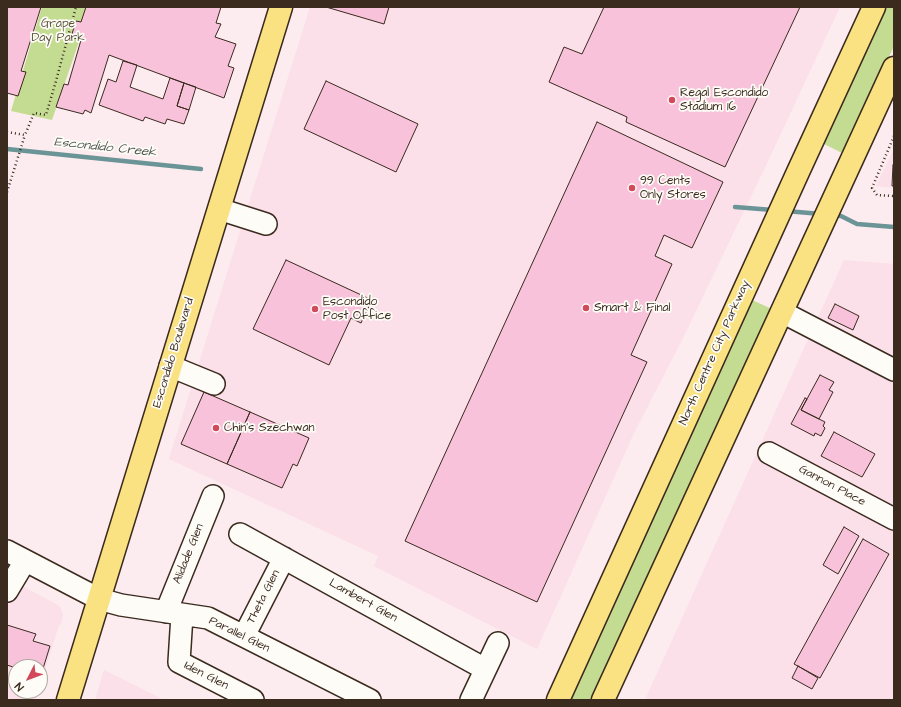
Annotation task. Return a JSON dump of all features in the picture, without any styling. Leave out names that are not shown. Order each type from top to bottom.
[{"type":"main road","name":"Escondido Boulevard","points":[[68,700],[281,7]]},
{"type":"main road","name":"North Centre City Parkway","points":[[558,700],[874,7]]},
{"type":"main road","points":[[603,700],[894,68]]},
{"type":"street","points":[[219,209],[266,224]]},
{"type":"street","points":[[782,312],[894,370]]},
{"type":"street","points":[[170,366],[214,384]]},
{"type":"street","name":"Gannon Place","points":[[769,453],[894,519]]},
{"type":"street","name":"Alidade Glen","points":[[174,614],[213,496]]},
{"type":"street","name":"Lambert Glen","points":[[240,534],[485,669]]},
{"type":"street","name":"Parallel Glen","points":[[7,551],[99,599],[121,605],[208,618],[370,700]]},
{"type":"street","name":"Theta Glen","points":[[244,636],[284,558]]},
{"type":"street","points":[[7,591],[26,561]]},
{"type":"street","name":"Iden Glen","points":[[174,614],[179,662],[253,700]]},
{"type":"street","points":[[471,700],[498,643]]},
{"type":"path","points":[[7,192],[34,112],[46,115],[76,7]]},
{"type":"path","points":[[7,132],[25,135]]},
{"type":"path","points":[[894,136],[872,188],[877,195],[894,196]]},
{"type":"shaded area","points":[[310,7],[840,7],[683,338],[634,433],[537,649],[374,566],[378,556],[169,459]]},
{"type":"shaded area","points":[[894,149],[894,188],[876,186]]},
{"type":"shaded area","points":[[844,260],[894,264],[894,700],[645,700]]},
{"type":"shaded area","points":[[7,578],[56,604],[60,607],[63,614],[48,660],[48,659],[8,659],[8,699],[36,700],[7,700]]},
{"type":"shaded area","points":[[104,670],[164,700],[95,700]]},
{"type":"green space","name":"Grape Day Park","points":[[42,7],[91,7],[52,120],[11,111]]},
{"type":"green space","points":[[885,7],[894,7],[894,46],[844,154],[822,143]]},
{"type":"green space","points":[[750,299],[772,309],[594,700],[569,700]]},
{"type":"building","points":[[7,7],[41,7],[21,71],[26,72],[18,96],[7,93]]},
{"type":"building","points":[[86,7],[221,7],[216,23],[221,24],[215,37],[236,44],[228,66],[234,68],[224,98],[109,55],[91,113],[85,110],[83,114],[56,107],[64,84],[68,85],[81,40],[71,37],[76,21],[81,22]]},
{"type":"building","points":[[326,7],[389,7],[384,24]]},
{"type":"building","name":"Regal Escondido Stadium 16","points":[[604,7],[800,7],[725,167],[626,122],[627,117],[549,82],[564,47],[582,54]]},
{"type":"building","points":[[123,61],[137,65],[130,87],[163,99],[170,78],[184,83],[177,106],[189,110],[184,124],[167,119],[165,124],[145,117],[143,121],[99,105],[108,79],[116,82]]},
{"type":"building","points":[[326,81],[418,124],[396,172],[304,129]]},
{"type":"building","points":[[184,83],[196,87],[189,110],[177,106]]},
{"type":"building","points":[[597,122],[723,182],[692,248],[664,235],[655,256],[672,264],[631,355],[647,362],[537,602],[405,541]]},
{"type":"building","points":[[893,165],[894,186],[892,186]]},
{"type":"building","name":"Escondido Post Office","points":[[286,260],[372,300],[361,323],[351,318],[329,365],[253,329]]},
{"type":"building","points":[[835,304],[859,316],[853,330],[828,318]]},
{"type":"building","points":[[820,375],[834,382],[829,390],[833,392],[819,419],[801,410]]},
{"type":"building","name":"Chin's Szechwan","points":[[204,392],[250,412],[227,464],[181,444]]},
{"type":"building","points":[[805,398],[807,399],[801,410],[825,422],[823,426],[825,428],[821,436],[815,433],[814,436],[791,424]]},
{"type":"building","points":[[250,412],[309,438],[297,466],[293,464],[282,488],[227,464]]},
{"type":"building","points":[[834,432],[875,454],[862,477],[821,456]]},
{"type":"building","points":[[844,527],[859,536],[838,574],[823,565]]},
{"type":"building","points":[[863,539],[889,554],[820,678],[794,664]]},
{"type":"building","points":[[7,625],[36,634],[33,641],[50,646],[46,659],[8,659],[7,665]]},
{"type":"building","points":[[798,666],[818,678],[812,689],[792,678]]},
{"type":"waterway","name":"Escondido Creek","points":[[7,149],[201,169]]},
{"type":"waterway","name":"Escondido Creek","points":[[735,207],[773,210]]},
{"type":"waterway","name":"Escondido Creek","points":[[786,211],[821,214]]},
{"type":"waterway","name":"Escondido Creek","points":[[832,215],[841,216],[857,224],[894,227]]},
{"type":"place","name":"Regal Escondido Stadium 16","points":[[672,100]]},
{"type":"place","name":"99 Cents Only Stores","points":[[632,188]]},
{"type":"place","name":"Smart & Final","points":[[586,308]]},
{"type":"place","name":"Escondido Post Office","points":[[315,309]]},
{"type":"place","name":"Chin's Szechwan","points":[[216,428]]}]
